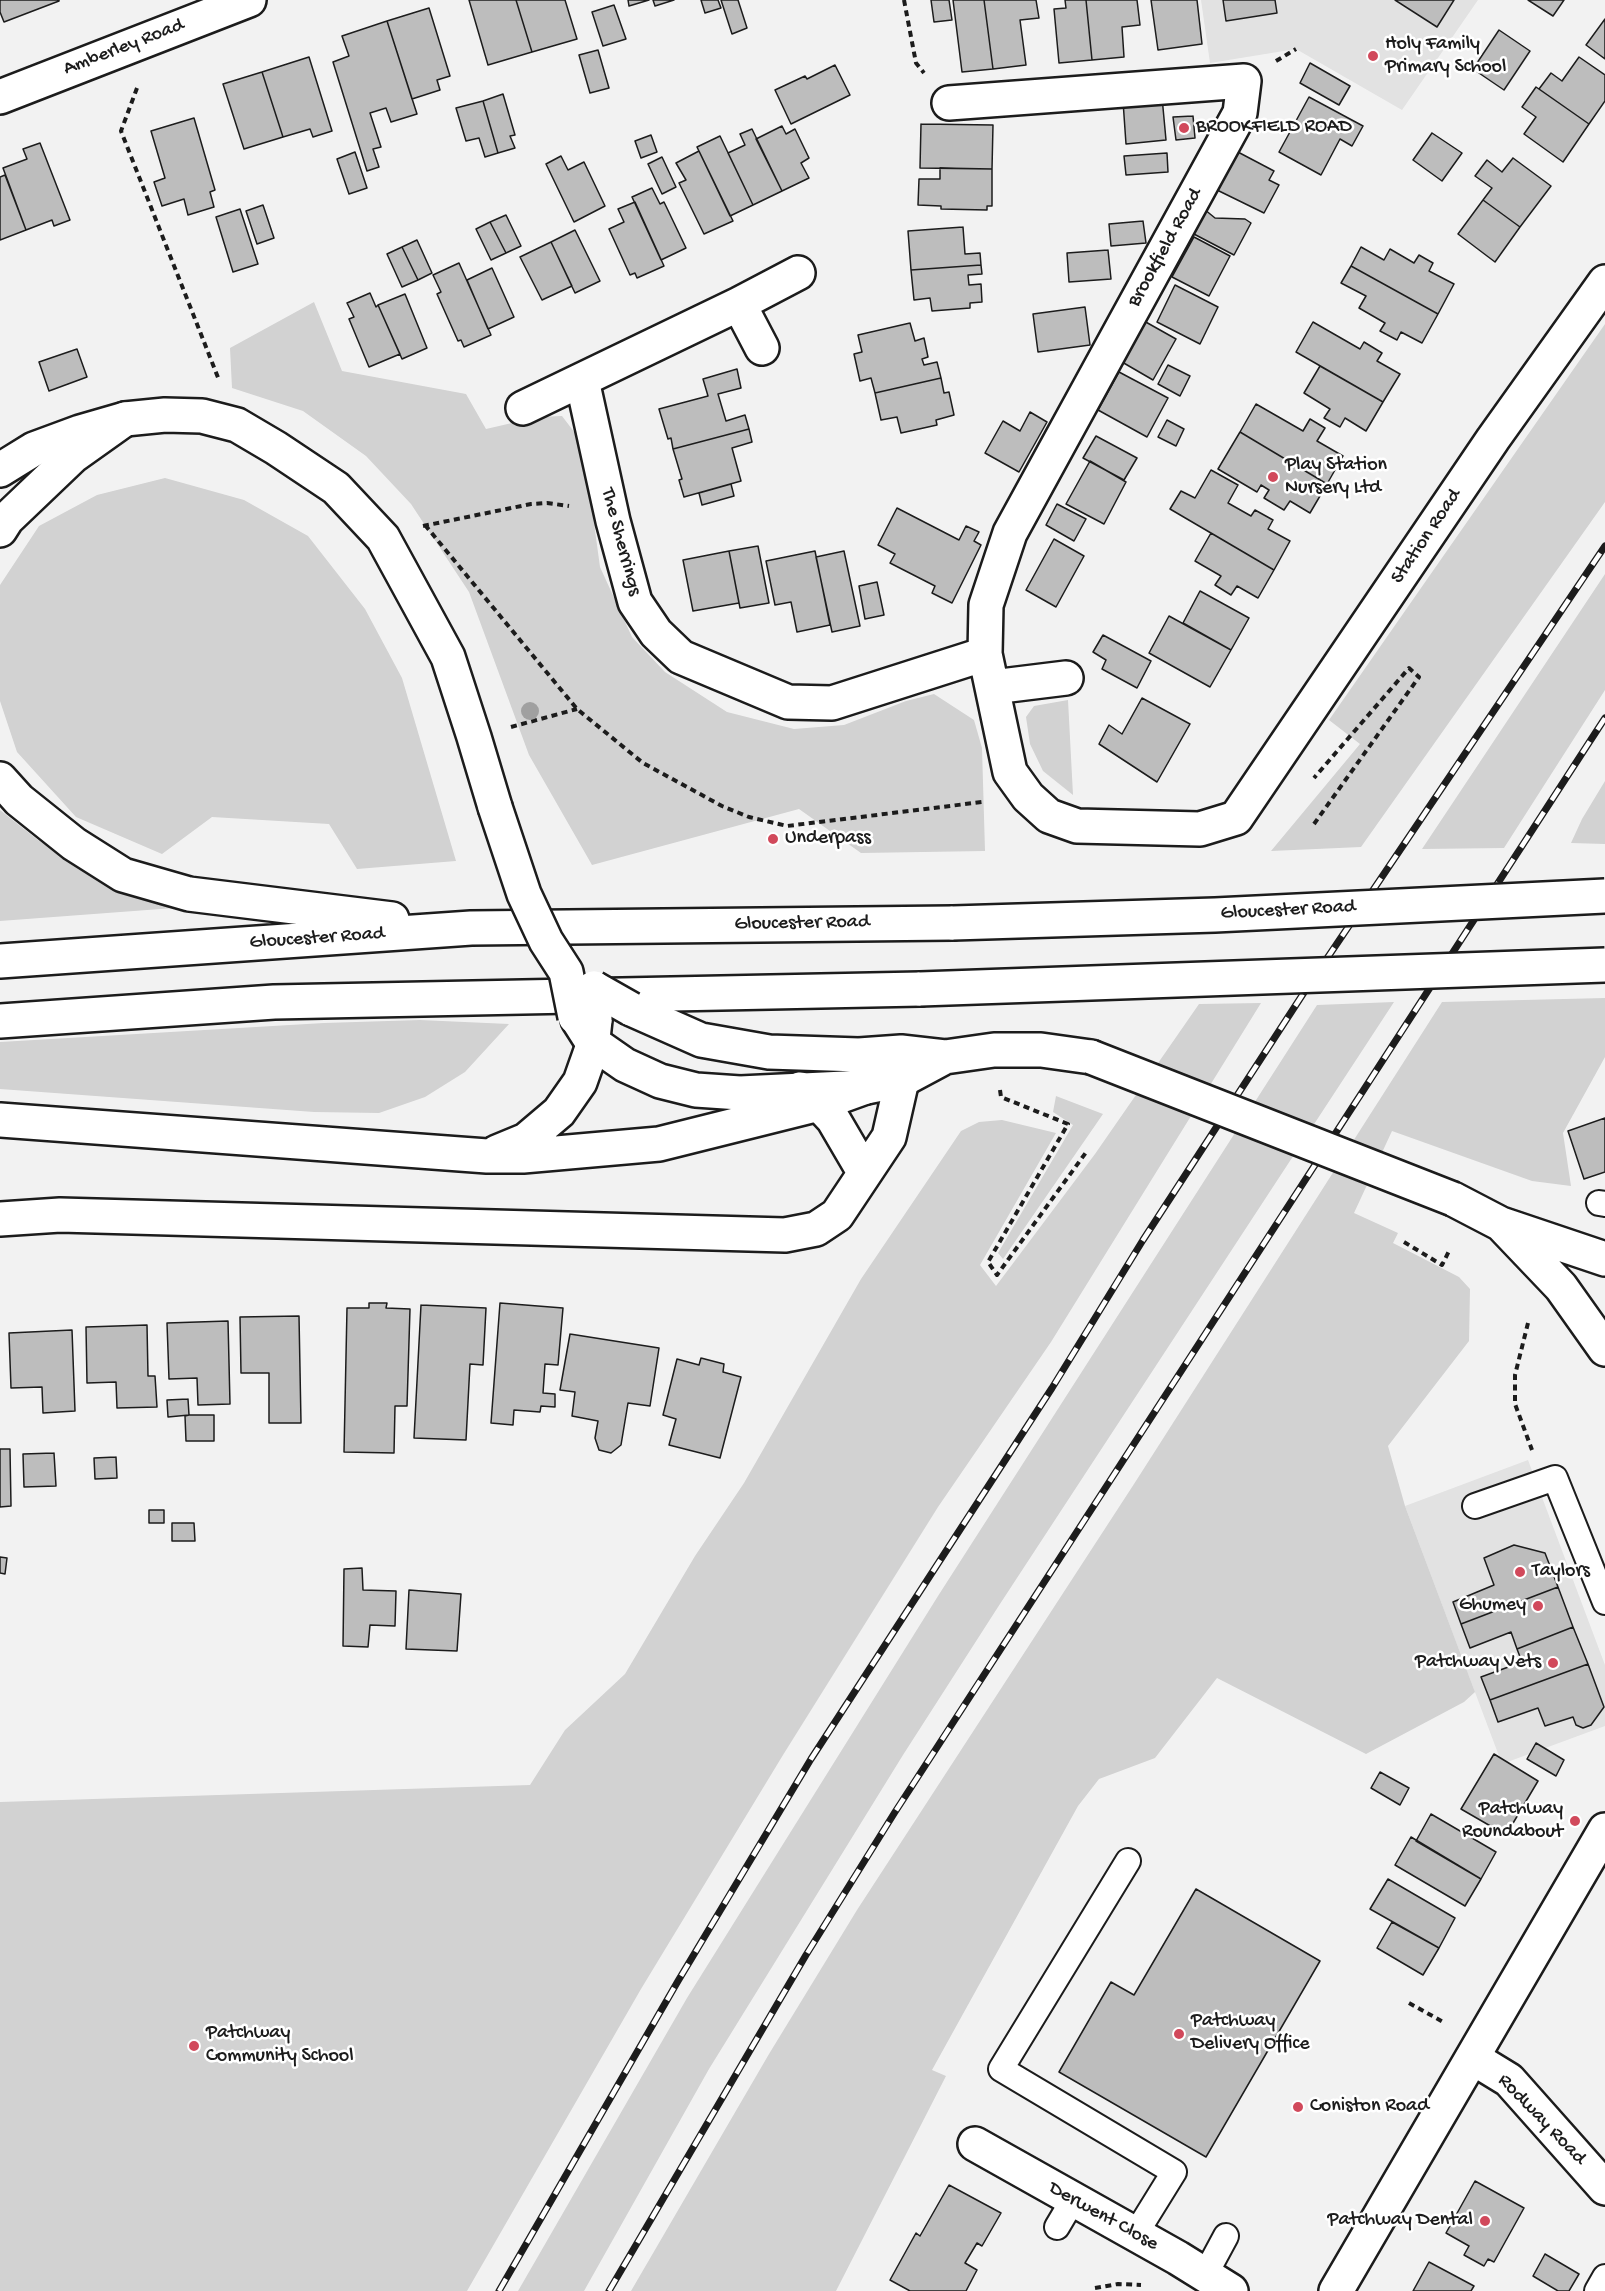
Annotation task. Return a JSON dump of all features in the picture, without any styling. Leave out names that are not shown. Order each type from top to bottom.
[{"type":"street","name":"Amberley Road","points":[[0,97],[249,0]]},
{"type":"street","name":"Brookfield Road","points":[[949,103],[1244,81],[1240,113],[1010,533],[986,605],[985,654],[1010,772],[1028,797],[1049,816],[1077,826],[1200,829],[1236,818],[1253,794]]},
{"type":"street","points":[[523,408],[739,304],[798,273]]},
{"type":"street","name":"Station Road","points":[[1253,794],[1493,439],[1605,282]]},
{"type":"street","points":[[739,304],[762,348]]},
{"type":"street","name":"The Sherrings","points":[[582,380],[613,521],[635,602],[656,633],[681,657],[788,702],[832,704],[985,654]]},
{"type":"street","points":[[0,470],[34,449],[125,419],[165,415],[202,416],[237,425],[336,488],[383,538],[448,657],[524,894],[546,941],[566,972],[589,1017],[624,1065],[651,1077],[696,1090],[809,1096],[833,1119],[864,1172]]},
{"type":"street","points":[[0,530],[7,519],[73,456],[125,419]]},
{"type":"street","points":[[993,687],[1066,678]]},
{"type":"street","points":[[0,779],[20,800],[74,844],[123,875],[189,894],[471,928]]},
{"type":"street","name":"Gloucester Road","points":[[0,961],[471,928],[953,923],[1227,914],[1605,896]]},
{"type":"street","points":[[0,1021],[274,1002],[920,989],[1605,965]]},
{"type":"street","points":[[589,1017],[631,1009],[701,1040],[769,1052],[859,1055],[901,1052],[945,1057],[994,1050],[1041,1050],[1090,1057],[1453,1199],[1501,1224],[1605,1259]]},
{"type":"street","points":[[487,1156],[526,1140],[559,1112],[580,1082],[589,1017]]},
{"type":"street","points":[[0,1120],[487,1156],[523,1156],[659,1144],[809,1096],[902,1080],[945,1057]]},
{"type":"street","points":[[0,1219],[60,1215],[785,1235],[816,1230],[837,1215],[889,1137],[902,1080]]},
{"type":"street","points":[[1501,1224],[1561,1287],[1605,1349]]},
{"type":"street","points":[[1336,2291],[1605,1830]]},
{"type":"street","name":"Rodway Road","points":[[1473,2058],[1509,2080],[1605,2188]]},
{"type":"street","name":"Derwent Close","points":[[975,2144],[1065,2213],[1135,2235],[1218,2283]]},
{"type":"lane","points":[[1475,1506],[1555,1478],[1605,1602]]},
{"type":"lane","points":[[1128,1861],[1000,2069],[1174,2172],[1135,2235]]},
{"type":"lane","points":[[1218,2283],[1226,2236]]},
{"type":"lane","points":[[1598,2291],[1605,2277]]},
{"type":"path","points":[[904,0],[916,63],[949,103]]},
{"type":"path","points":[[155,36],[121,131],[222,386]]},
{"type":"path","points":[[418,527],[531,504],[547,503],[572,507],[613,521]]},
{"type":"path","points":[[425,525],[577,709],[643,763],[723,806],[748,817],[787,826],[1028,797]]},
{"type":"path","points":[[1310,783],[1409,668],[1419,677],[1314,824]]},
{"type":"path","points":[[508,728],[577,709]]},
{"type":"path","points":[[1000,1086],[1001,1098],[1068,1124],[988,1262],[997,1275],[1087,1151]]},
{"type":"path","points":[[1404,1242],[1442,1265],[1450,1249]]},
{"type":"path","points":[[1528,1323],[1515,1375],[1515,1404],[1545,1482]]},
{"type":"path","points":[[1095,2288],[1118,2284],[1145,2286]]},
{"type":"shaded area","name":"Holy Family Primary School","points":[[1201,0],[1478,0],[1402,110],[1296,49],[1210,63]]},
{"type":"shaded area","points":[[314,302],[342,371],[466,394],[486,429],[538,417],[562,416],[578,437],[588,479],[600,567],[632,637],[665,672],[727,712],[794,729],[844,725],[906,701],[934,694],[974,720],[982,748],[985,851],[861,853],[799,809],[592,865],[529,755],[469,592],[411,504],[366,456],[303,411],[232,388],[230,348]]},
{"type":"shaded area","points":[[1605,324],[1605,502],[1361,847],[1271,851],[1360,744],[1329,720]]},
{"type":"shaded area","points":[[165,478],[244,500],[308,536],[365,609],[402,678],[456,861],[357,869],[329,824],[212,817],[162,854],[76,817],[17,752],[0,701],[0,585],[39,526],[97,495]]},
{"type":"shaded area","points":[[1605,574],[1605,690],[1504,848],[1422,849]]},
{"type":"shaded area","points":[[1068,700],[1073,795],[1043,771],[1030,744],[1026,717],[1034,706]]},
{"type":"shaded area","points":[[1605,781],[1605,844],[1571,843],[1582,819]]},
{"type":"shaded area","points":[[0,810],[38,840],[106,885],[177,900],[174,908],[0,921]]},
{"type":"shaded area","points":[[1605,998],[1605,1057],[1563,1133],[1571,1186],[1532,1181],[1392,1131],[1354,1213],[1398,1233],[1393,1243],[1459,1277],[1470,1289],[1469,1341],[1388,1446],[1405,1506],[1475,1692],[1464,1702],[1366,1754],[1217,1678],[1155,1758],[1099,1779],[1078,1806],[932,2070],[946,2076],[836,2291],[631,2291],[769,2054],[857,1910],[1134,1484],[1442,1002]]},
{"type":"shaded area","points":[[1394,1002],[903,1755],[709,2069],[584,2291],[518,2291],[687,1998],[938,1596],[1317,1005]]},
{"type":"shaded area","points":[[1261,1003],[1051,1342],[938,1507],[783,1755],[641,1989],[467,2291],[0,2291],[0,1802],[530,1785],[565,1730],[625,1674],[695,1556],[744,1483],[861,1279],[961,1131],[979,1122],[1002,1120],[1056,1133],[980,1265],[996,1286],[1095,1154],[1199,1004]]},
{"type":"shaded area","points":[[420,1020],[509,1024],[465,1072],[425,1097],[379,1113],[314,1112],[0,1089],[0,1042],[324,1023]]},
{"type":"shaded area","points":[[1056,1096],[1103,1114],[1003,1259],[998,1253],[1073,1125],[1053,1112]]},
{"type":"shaded area","points":[[1528,1460],[1605,1665],[1605,1726],[1502,1764],[1405,1506]]},
{"type":"building","points":[[0,0],[59,1],[4,22],[0,12]]},
{"type":"building","points":[[469,0],[516,0],[532,52],[488,65]]},
{"type":"building","points":[[516,0],[565,0],[577,39],[532,52]]},
{"type":"building","points":[[628,0],[649,0],[629,6]]},
{"type":"building","points":[[653,0],[674,0],[655,6]]},
{"type":"building","points":[[701,0],[718,0],[721,8],[705,13]]},
{"type":"building","points":[[721,0],[738,0],[747,28],[732,34]]},
{"type":"building","points":[[931,0],[949,0],[952,20],[934,22]]},
{"type":"building","points":[[953,0],[984,0],[993,69],[962,72]]},
{"type":"building","points":[[984,0],[1036,0],[1039,18],[1020,20],[1026,65],[993,69]]},
{"type":"building","points":[[1065,0],[1086,0],[1092,60],[1059,63],[1054,9],[1066,8]]},
{"type":"building","points":[[1086,0],[1137,0],[1140,25],[1122,27],[1124,57],[1092,60]]},
{"type":"building","points":[[1151,0],[1197,0],[1202,44],[1158,50]]},
{"type":"building","points":[[1223,0],[1275,0],[1277,13],[1226,21]]},
{"type":"building","points":[[1395,0],[1454,0],[1437,27]]},
{"type":"building","points":[[1528,0],[1564,0],[1553,16]]},
{"type":"building","points":[[614,5],[626,39],[603,46],[592,12]]},
{"type":"building","points":[[429,8],[450,76],[437,80],[440,90],[412,99],[387,21]]},
{"type":"building","points":[[1605,19],[1605,59],[1586,45]]},
{"type":"building","points":[[387,21],[417,114],[391,122],[386,108],[370,113],[381,147],[373,149],[379,167],[367,171],[333,62],[349,56],[342,36]]},
{"type":"building","points":[[1499,30],[1530,51],[1504,90],[1473,69]]},
{"type":"building","points":[[598,50],[609,88],[590,93],[579,55]]},
{"type":"building","points":[[309,57],[332,131],[313,137],[310,129],[283,137],[262,72]]},
{"type":"building","points":[[1579,57],[1605,75],[1605,101],[1589,124],[1539,89],[1551,73],[1562,81]]},
{"type":"building","points":[[1310,63],[1350,86],[1339,105],[1300,83]]},
{"type":"building","points":[[835,65],[850,95],[791,124],[775,90],[805,76],[807,79]]},
{"type":"building","points":[[262,72],[283,137],[244,149],[223,84]]},
{"type":"building","points":[[1536,87],[1589,124],[1563,162],[1524,134],[1536,117],[1522,107]]},
{"type":"building","points":[[503,94],[515,135],[510,136],[515,148],[498,153],[483,101]]},
{"type":"building","points":[[1162,97],[1166,140],[1126,144],[1123,101]]},
{"type":"building","points":[[1309,97],[1363,126],[1352,146],[1340,139],[1321,175],[1279,152]]},
{"type":"building","points":[[483,101],[498,153],[485,157],[479,138],[466,141],[456,108]]},
{"type":"building","name":"BROOKFIELD ROAD","points":[[1193,116],[1195,138],[1176,140],[1173,117]]},
{"type":"building","points":[[194,118],[215,190],[210,192],[214,207],[188,215],[184,199],[162,206],[154,182],[165,178],[151,131]]},
{"type":"building","points":[[921,124],[993,125],[992,169],[920,168]]},
{"type":"building","points":[[782,126],[786,134],[795,129],[809,158],[801,163],[809,178],[782,191],[756,139]]},
{"type":"building","points":[[752,129],[782,191],[753,205],[728,153],[745,145],[740,134]]},
{"type":"building","points":[[1432,133],[1462,153],[1442,181],[1413,160]]},
{"type":"building","points":[[651,135],[657,152],[641,158],[635,141]]},
{"type":"building","points":[[720,136],[753,205],[730,216],[697,147]]},
{"type":"building","points":[[40,143],[70,220],[54,226],[52,220],[26,230],[3,168],[27,159],[23,149]]},
{"type":"building","points":[[699,151],[733,221],[704,234],[679,183],[686,180],[676,163]]},
{"type":"building","points":[[1236,151],[1274,171],[1269,180],[1279,185],[1264,213],[1217,190]]},
{"type":"building","points":[[355,152],[367,188],[349,194],[337,159]]},
{"type":"building","points":[[1167,153],[1168,172],[1126,175],[1124,156]]},
{"type":"building","points":[[561,156],[568,170],[584,162],[605,206],[574,222],[546,164]]},
{"type":"building","points":[[662,157],[676,187],[662,194],[648,164]]},
{"type":"building","points":[[1513,158],[1551,186],[1520,227],[1483,200],[1492,188],[1475,176],[1487,160],[1502,172]]},
{"type":"building","points":[[940,168],[992,169],[992,206],[987,206],[987,210],[941,209],[941,206],[918,205],[919,179],[940,179]]},
{"type":"building","points":[[5,175],[26,230],[0,240],[0,177]]},
{"type":"building","points":[[652,188],[660,204],[664,202],[686,248],[661,260],[632,197]]},
{"type":"building","points":[[1483,200],[1520,227],[1495,262],[1458,234]]},
{"type":"building","points":[[635,202],[664,266],[637,278],[635,273],[630,275],[609,229],[624,222],[618,209]]},
{"type":"building","points":[[263,205],[274,238],[257,244],[246,211]]},
{"type":"building","points":[[240,209],[258,264],[233,272],[216,217]]},
{"type":"building","points":[[1204,209],[1215,218],[1245,219],[1251,223],[1234,255],[1192,233]]},
{"type":"building","points":[[506,215],[521,246],[506,253],[490,222]]},
{"type":"building","points":[[1143,221],[1146,243],[1111,246],[1109,224]]},
{"type":"building","points":[[490,222],[506,253],[491,260],[476,229]]},
{"type":"building","points":[[963,227],[965,254],[980,253],[981,265],[911,270],[908,231]]},
{"type":"building","points":[[575,230],[600,281],[575,293],[551,242]]},
{"type":"building","points":[[1194,237],[1230,256],[1209,296],[1172,277]]},
{"type":"building","points":[[417,240],[432,273],[418,280],[402,247]]},
{"type":"building","points":[[551,242],[572,286],[542,300],[520,257]]},
{"type":"building","points":[[402,247],[418,280],[402,287],[387,254]]},
{"type":"building","points":[[1361,247],[1384,260],[1390,249],[1414,263],[1419,255],[1433,263],[1429,271],[1454,284],[1438,314],[1351,266]]},
{"type":"building","points":[[1108,250],[1111,279],[1069,282],[1067,253]]},
{"type":"building","points":[[459,263],[491,335],[464,347],[461,340],[458,341],[437,294],[441,292],[433,275]]},
{"type":"building","points":[[981,265],[982,274],[968,275],[969,285],[981,284],[982,302],[970,303],[970,308],[932,311],[930,298],[914,300],[911,270]]},
{"type":"building","points":[[1351,266],[1438,314],[1422,343],[1401,332],[1397,340],[1380,331],[1385,323],[1359,308],[1366,296],[1341,283]]},
{"type":"building","points":[[492,268],[514,317],[488,329],[467,280]]},
{"type":"building","points":[[1175,285],[1218,307],[1200,344],[1157,322]]},
{"type":"building","points":[[370,293],[376,307],[378,305],[400,354],[369,367],[349,319],[354,317],[347,303]]},
{"type":"building","points":[[405,294],[427,348],[402,359],[378,305]]},
{"type":"building","points":[[1085,307],[1090,345],[1038,352],[1033,314]]},
{"type":"building","points":[[1144,321],[1176,339],[1153,380],[1122,362]]},
{"type":"building","points":[[1313,322],[1360,349],[1364,342],[1382,353],[1377,361],[1400,374],[1383,402],[1296,352]]},
{"type":"building","points":[[910,323],[915,341],[924,338],[928,357],[922,359],[924,365],[937,362],[941,378],[875,393],[871,378],[860,381],[854,354],[862,352],[858,335]]},
{"type":"building","points":[[77,349],[87,377],[49,391],[39,362]]},
{"type":"building","points":[[1168,365],[1190,376],[1180,396],[1158,384]]},
{"type":"building","points":[[1320,366],[1383,402],[1366,431],[1345,418],[1340,427],[1324,418],[1330,409],[1304,393]]},
{"type":"building","points":[[737,369],[741,388],[718,394],[726,421],[745,415],[749,429],[673,449],[659,409],[708,396],[703,379]]},
{"type":"building","points":[[1119,372],[1168,398],[1147,437],[1098,410]]},
{"type":"building","points":[[941,378],[944,393],[949,392],[954,415],[936,420],[937,425],[901,433],[897,417],[881,420],[875,393]]},
{"type":"building","points":[[1256,404],[1303,431],[1310,419],[1325,428],[1317,441],[1343,456],[1327,484],[1240,432]]},
{"type":"building","points":[[1030,412],[1047,422],[1019,472],[985,453],[1003,421],[1020,431]]},
{"type":"building","points":[[1167,420],[1184,429],[1176,446],[1158,437]]},
{"type":"building","points":[[749,429],[752,442],[732,448],[741,481],[684,497],[679,480],[682,479],[673,449]]},
{"type":"building","name":"Play Station Nursery Ltd","points":[[1240,432],[1327,484],[1310,513],[1290,501],[1284,510],[1264,498],[1269,490],[1261,485],[1257,492],[1218,469]]},
{"type":"building","points":[[1096,436],[1137,458],[1124,480],[1083,458]]},
{"type":"building","points":[[1090,461],[1126,482],[1104,524],[1066,504]]},
{"type":"building","points":[[1211,470],[1238,485],[1228,503],[1251,516],[1255,510],[1273,520],[1268,529],[1290,541],[1274,570],[1170,509],[1181,491],[1195,498]]},
{"type":"building","points":[[731,484],[734,496],[702,505],[699,493]]},
{"type":"building","points":[[1057,504],[1086,519],[1074,541],[1046,525]]},
{"type":"building","points":[[897,508],[959,540],[966,526],[979,532],[974,541],[981,545],[952,603],[932,593],[935,586],[890,563],[895,554],[878,545]]},
{"type":"building","points":[[1211,533],[1274,570],[1258,598],[1237,586],[1231,595],[1215,585],[1221,576],[1195,561]]},
{"type":"building","points":[[1054,539],[1084,556],[1056,607],[1026,590]]},
{"type":"building","points":[[758,546],[769,603],[740,608],[729,551]]},
{"type":"building","points":[[729,551],[739,603],[693,611],[683,560]]},
{"type":"building","points":[[815,551],[830,625],[797,632],[791,602],[775,605],[766,561]]},
{"type":"building","points":[[844,551],[860,626],[832,632],[816,557]]},
{"type":"building","points":[[877,582],[884,615],[865,619],[859,586]]},
{"type":"building","points":[[1200,591],[1249,618],[1231,650],[1183,623]]},
{"type":"building","points":[[1169,616],[1231,650],[1210,687],[1149,653]]},
{"type":"building","points":[[1103,635],[1151,661],[1137,688],[1102,669],[1106,660],[1093,652]]},
{"type":"building","points":[[1142,698],[1190,724],[1157,782],[1099,744],[1109,725],[1122,734]]},
{"type":"building","points":[[1605,1118],[1605,1172],[1584,1179],[1568,1131]]},
{"type":"building","points":[[369,1303],[387,1303],[386,1308],[410,1309],[407,1406],[395,1406],[394,1453],[344,1452],[347,1308],[369,1308]]},
{"type":"building","points":[[500,1303],[563,1308],[558,1365],[545,1364],[543,1393],[555,1394],[555,1407],[541,1406],[540,1412],[514,1410],[513,1425],[491,1423]]},
{"type":"building","points":[[421,1305],[486,1308],[483,1365],[470,1364],[466,1440],[414,1438]]},
{"type":"building","points":[[299,1316],[301,1423],[269,1423],[269,1373],[241,1373],[240,1317]]},
{"type":"building","points":[[228,1321],[230,1404],[198,1405],[197,1378],[169,1379],[167,1323]]},
{"type":"building","points":[[147,1325],[148,1376],[155,1376],[157,1407],[117,1408],[116,1382],[87,1383],[86,1327]]},
{"type":"building","points":[[72,1330],[75,1411],[43,1413],[42,1387],[11,1388],[9,1333]]},
{"type":"building","points":[[570,1334],[659,1348],[650,1406],[628,1403],[621,1445],[611,1453],[599,1450],[595,1438],[598,1421],[572,1416],[575,1392],[560,1390]]},
{"type":"building","points":[[701,1358],[724,1364],[723,1372],[741,1377],[720,1458],[669,1445],[676,1419],[663,1415],[677,1359],[699,1365]]},
{"type":"building","points":[[188,1399],[189,1415],[168,1417],[167,1400]]},
{"type":"building","points":[[214,1415],[214,1441],[186,1441],[185,1416]]},
{"type":"building","points":[[0,1449],[10,1449],[11,1506],[0,1507]]},
{"type":"building","points":[[54,1453],[56,1486],[24,1487],[23,1454]]},
{"type":"building","points":[[116,1457],[117,1478],[95,1479],[94,1458]]},
{"type":"building","points":[[149,1510],[164,1510],[164,1523],[149,1523]]},
{"type":"building","points":[[172,1523],[194,1523],[195,1541],[172,1541]]},
{"type":"building","name":"Taylors","points":[[1514,1545],[1545,1553],[1558,1587],[1461,1624],[1453,1602],[1494,1585],[1484,1558]]},
{"type":"building","points":[[0,1557],[7,1558],[5,1574],[0,1573]]},
{"type":"building","points":[[362,1568],[363,1590],[396,1591],[395,1626],[370,1625],[368,1647],[343,1646],[344,1569]]},
{"type":"building","name":"Ghumey","points":[[1558,1587],[1573,1627],[1517,1649],[1511,1632],[1470,1648],[1461,1624]]},
{"type":"building","points":[[409,1590],[461,1594],[457,1651],[406,1649]]},
{"type":"building","name":"Patchway Vets","points":[[1573,1627],[1588,1664],[1490,1700],[1481,1677],[1522,1662],[1517,1649]]},
{"type":"building","points":[[1588,1664],[1604,1707],[1591,1725],[1583,1728],[1576,1725],[1573,1717],[1545,1726],[1538,1708],[1498,1722],[1490,1700]]},
{"type":"building","points":[[1536,1743],[1564,1760],[1556,1776],[1527,1759]]},
{"type":"building","points":[[1494,1754],[1538,1781],[1506,1835],[1461,1809]]},
{"type":"building","points":[[1380,1772],[1409,1788],[1400,1805],[1371,1788]]},
{"type":"building","points":[[1431,1814],[1496,1852],[1481,1879],[1416,1841]]},
{"type":"building","points":[[1411,1837],[1481,1879],[1465,1906],[1395,1865]]},
{"type":"building","points":[[1388,1879],[1455,1918],[1439,1948],[1370,1909]]},
{"type":"building","name":"Patchway Delivery Office","points":[[1196,1889],[1320,1961],[1206,2157],[1059,2072],[1111,1982],[1134,1995]]},
{"type":"building","points":[[1392,1922],[1439,1948],[1423,1975],[1377,1948]]},
{"type":"building","name":"Patchway Dental","points":[[1475,2181],[1524,2208],[1494,2262],[1488,2259],[1484,2266],[1464,2255],[1469,2246],[1446,2233]]},
{"type":"building","points":[[949,2185],[1001,2213],[982,2246],[977,2243],[965,2263],[977,2270],[966,2291],[910,2291],[890,2280],[916,2233],[920,2236]]},
{"type":"building","points":[[1545,2254],[1579,2274],[1569,2291],[1558,2291],[1533,2276]]},
{"type":"building","points":[[1429,2262],[1474,2286],[1471,2291],[1413,2291]]},
{"type":"railway","points":[[499,2291],[678,1981],[811,1759],[1052,1388],[1143,1240],[1303,994],[1605,546]]},
{"type":"railway","points":[[609,2291],[806,1955],[895,1812],[1605,718]]},
{"type":"place","name":"Holy Family Primary School","points":[[1373,56]]},
{"type":"place","name":"BROOKFIELD ROAD","points":[[1184,128]]},
{"type":"place","name":"Play Station Nursery Ltd","points":[[1273,477]]},
{"type":"place","name":"Underpass","points":[[773,839]]},
{"type":"place","name":"Taylors","points":[[1520,1572]]},
{"type":"place","name":"Ghumey","points":[[1538,1606]]},
{"type":"place","name":"Patchway Vets","points":[[1553,1663]]},
{"type":"place","name":"Patchway Roundabout","points":[[1575,1821]]},
{"type":"place","name":"Patchway Delivery Office","points":[[1179,2034]]},
{"type":"place","name":"Patchway Community School","points":[[194,2046]]},
{"type":"place","name":"Coniston Road","points":[[1298,2107]]},
{"type":"place","name":"Patchway Dental","points":[[1485,2221]]}]
